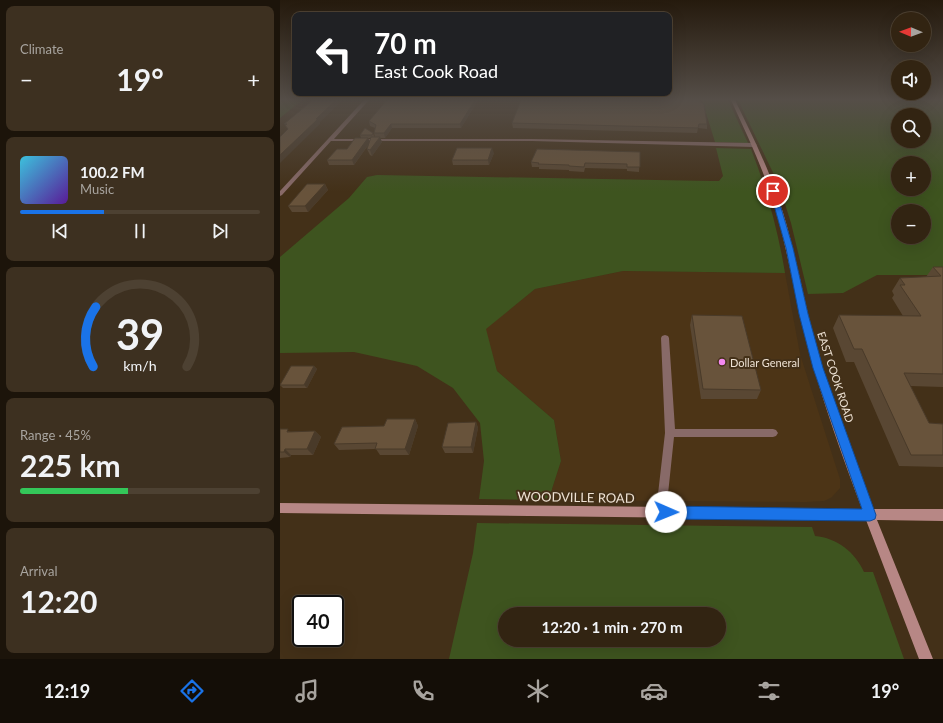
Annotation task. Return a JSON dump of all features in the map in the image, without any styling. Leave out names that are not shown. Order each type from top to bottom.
[{"type":"main road","name":"EAST COOK ROAD","points":[[747,131],[770,182],[780,213],[803,314],[818,368],[870,515],[926,659]]},
{"type":"main road","name":"WOODVILLE ROAD","points":[[280,508],[943,515]]},
{"type":"street","points":[[280,194],[338,131]]},
{"type":"street","points":[[329,140],[532,140],[754,145]]},
{"type":"street","points":[[665,338],[670,433],[662,494],[666,512]]},
{"type":"street","points":[[670,433],[773,433]]},
{"type":"shaded area","points":[[623,271],[785,273],[800,354],[840,479],[840,488],[832,497],[824,501],[806,502],[551,500],[552,489],[561,461],[554,420],[497,371],[485,329],[535,289]]},
{"type":"green space","points":[[712,131],[742,131],[748,143],[715,142]]},
{"type":"green space","points":[[753,131],[891,131],[891,148],[931,148],[931,131],[943,131],[943,279],[933,275],[877,275],[843,293],[808,294],[791,223],[779,185]]},
{"type":"green space","points":[[716,148],[751,149],[771,210],[785,273],[623,271],[535,289],[486,329],[497,371],[554,420],[561,461],[552,489],[551,500],[479,499],[484,461],[480,423],[453,388],[417,366],[354,352],[280,353],[280,257],[349,198],[367,177],[377,175],[719,181],[723,176]]},
{"type":"green space","points":[[477,523],[812,527],[815,536],[823,537],[838,543],[856,558],[864,572],[873,572],[904,659],[449,659],[473,553]]},
{"type":"building","points":[[286,131],[306,131],[280,155],[280,137]]},
{"type":"building","points":[[363,131],[369,131],[373,133],[372,135],[360,135]]},
{"type":"building","points":[[375,131],[386,131],[384,133],[374,133]]},
{"type":"building","points":[[371,137],[380,137],[370,150],[367,149]]},
{"type":"building","points":[[355,138],[368,138],[352,160],[327,160],[337,149],[347,149]]},
{"type":"building","points":[[457,148],[492,148],[488,160],[452,160]]},
{"type":"building","points":[[537,149],[640,152],[640,167],[627,167],[627,164],[585,163],[584,167],[538,164],[539,163],[531,162]]},
{"type":"building","points":[[307,184],[325,184],[305,206],[288,206]]},
{"type":"building","points":[[933,267],[943,267],[943,374],[904,373],[929,423],[943,424],[943,455],[911,455],[862,349],[854,349],[839,315],[921,316],[900,285],[905,285],[900,278],[941,276]]},
{"type":"building","name":"Dollar General","points":[[692,315],[742,316],[761,390],[703,389]]},
{"type":"building","points":[[291,366],[314,366],[304,385],[280,385]]},
{"type":"building","points":[[387,419],[415,419],[405,449],[375,449],[377,443],[334,444],[342,427],[384,426]]},
{"type":"building","points":[[476,422],[471,447],[442,447],[448,423]]},
{"type":"building","points":[[280,429],[288,429],[287,432],[315,431],[307,449],[285,449],[284,452],[280,452]]},
{"type":"place","name":"Dollar General","points":[[722,362]]},
{"type":"route","points":[[666,512],[870,515],[831,409],[811,345],[789,248],[773,191]]}]
